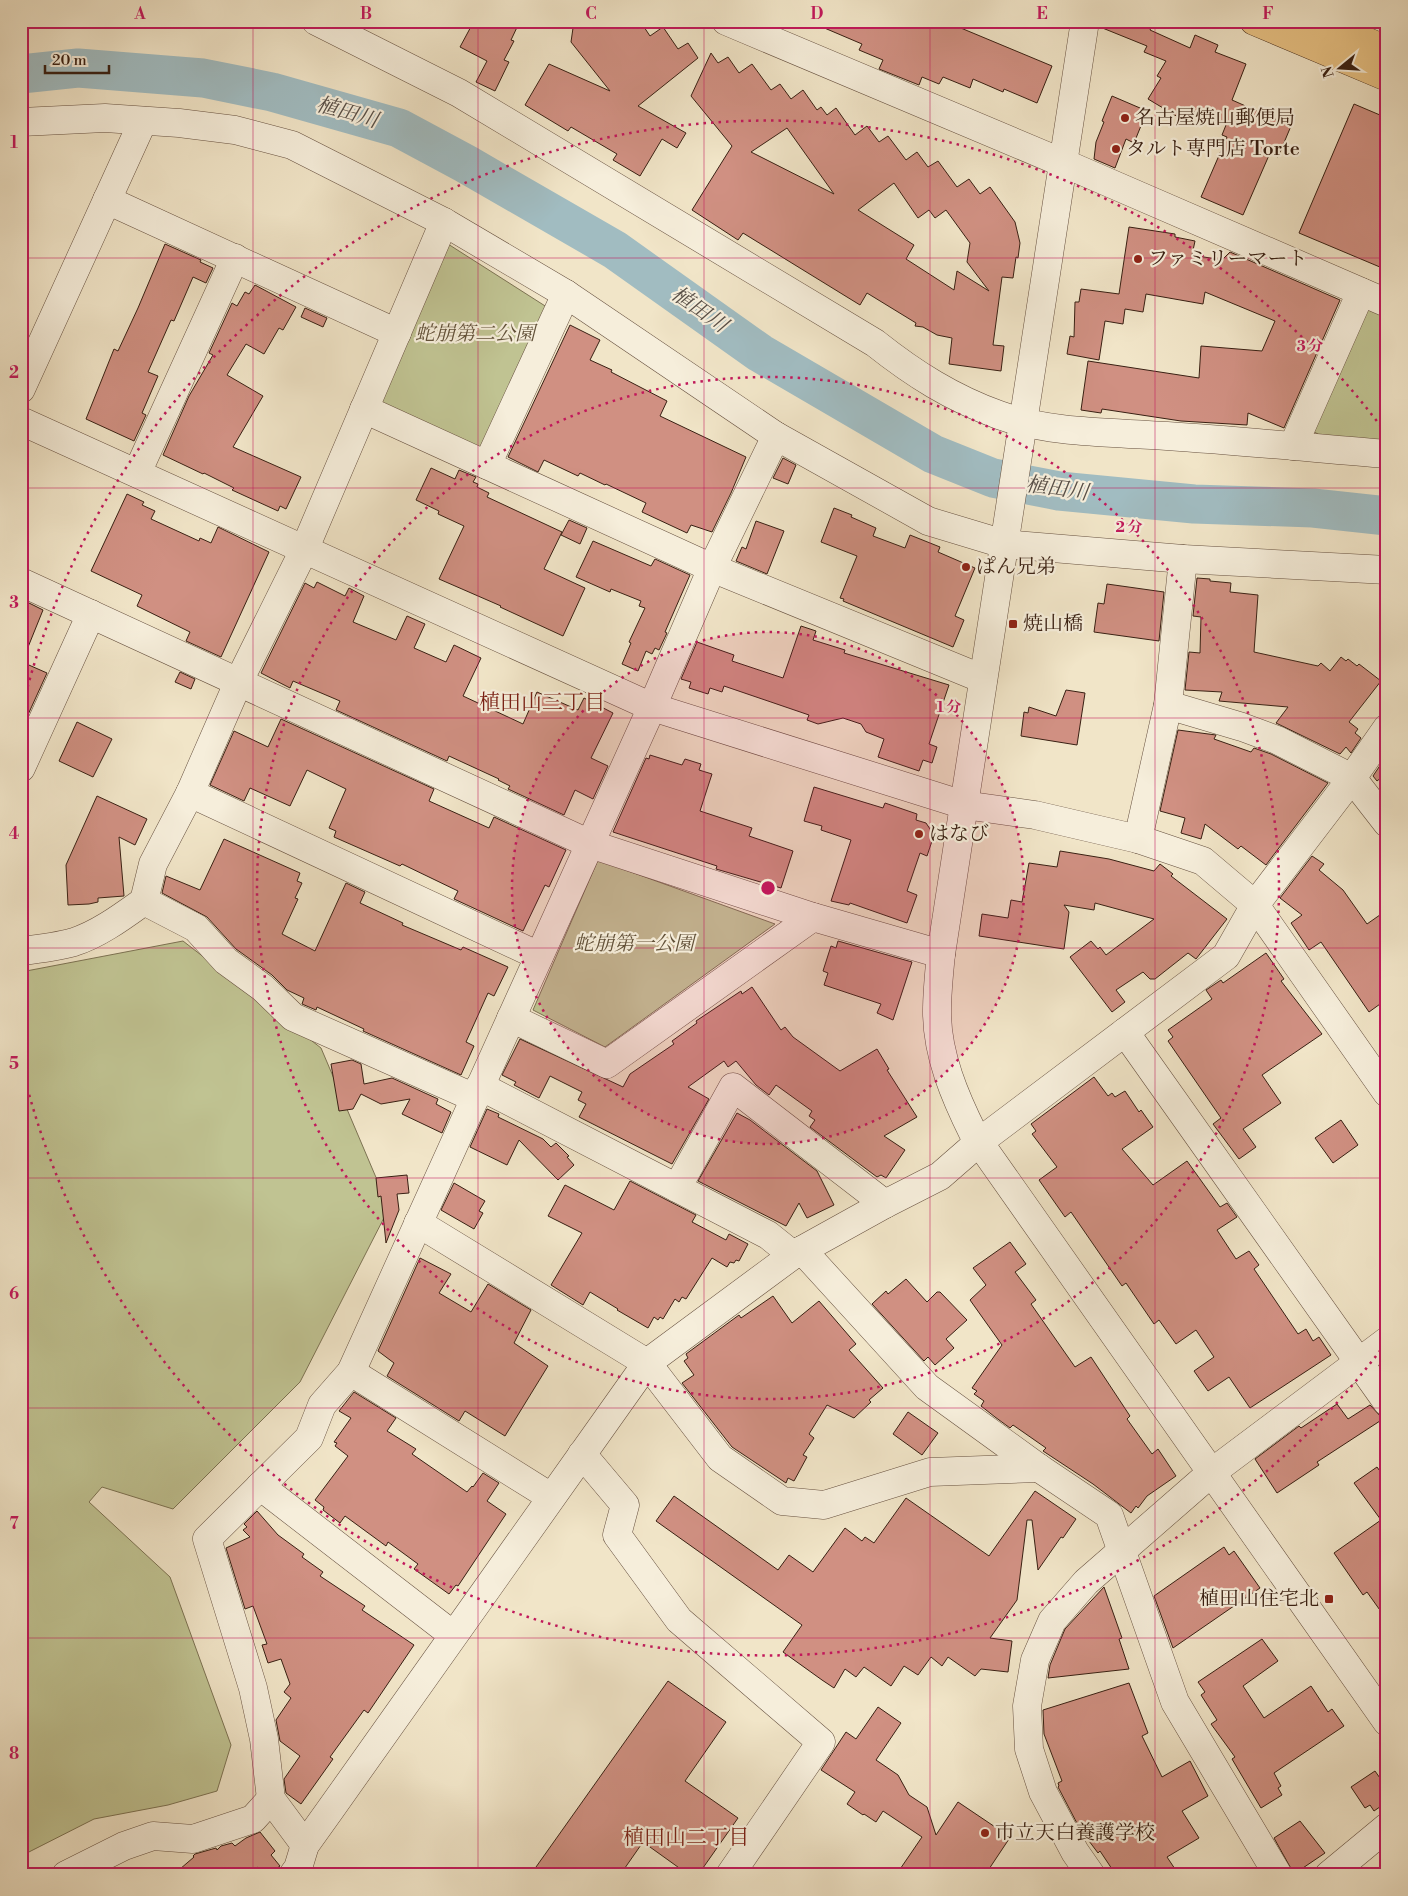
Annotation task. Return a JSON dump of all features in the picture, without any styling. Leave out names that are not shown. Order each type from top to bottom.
[{"type":"main road","points":[[1254,21],[1387,78]]},
{"type":"main road","points":[[1318,21],[1387,50]]},
{"type":"street","points":[[316,21],[459,93],[875,343],[909,370],[953,396],[999,415],[1023,423],[1050,428],[1387,454]]},
{"type":"street","points":[[726,21],[1063,163],[1387,303]]},
{"type":"street","points":[[1085,21],[941,954],[937,1013],[943,1057],[958,1103],[979,1142],[1387,1722]]},
{"type":"street","points":[[21,122],[105,118],[179,123],[235,130],[292,145],[444,222],[566,294],[776,436],[928,521],[1005,539],[1183,559],[1387,570]]},
{"type":"street","points":[[21,389],[143,121]]},
{"type":"street","points":[[107,200],[397,332]]},
{"type":"street","points":[[21,951],[56,947],[77,941],[113,922],[144,901],[153,864],[190,793],[238,683],[304,548],[444,222]]},
{"type":"street","points":[[137,473],[235,258]]},
{"type":"street","points":[[1293,446],[1361,292]]},
{"type":"street","points":[[487,465],[566,294]]},
{"type":"street","points":[[364,409],[712,568],[983,679]]},
{"type":"street","points":[[21,421],[652,706],[964,805],[1035,815],[1138,839],[1203,861],[1255,905],[1387,1093]]},
{"type":"street","points":[[305,1845],[271,1799],[264,1739],[253,1688],[207,1539],[309,1438],[322,1405],[351,1372],[652,706],[712,568],[776,436]]},
{"type":"street","points":[[1138,839],[1168,705],[1183,559]]},
{"type":"street","points":[[21,582],[590,844],[813,917],[941,954]]},
{"type":"street","points":[[21,768],[92,614]]},
{"type":"street","points":[[1168,705],[1242,727],[1277,740],[1352,778],[1387,823]]},
{"type":"street","points":[[292,1875],[298,1868],[305,1845],[647,1363],[798,1252],[940,1176],[979,1142],[1226,956],[1255,905],[1352,778],[1387,728]]},
{"type":"street","points":[[190,793],[539,956]]},
{"type":"street","points":[[144,901],[196,928],[226,961],[263,988],[293,1017],[477,1092],[677,1188],[798,1252],[927,1387],[1039,1468],[1109,1515],[1175,1702],[1278,1875]]},
{"type":"street","points":[[511,1018],[607,1064],[813,917]]},
{"type":"street","points":[[1125,1032],[1387,1402]]},
{"type":"street","points":[[677,1188],[733,1088],[885,1204]]},
{"type":"street","points":[[418,1223],[647,1363],[720,1458],[782,1501],[824,1505],[930,1472],[1039,1468]]},
{"type":"street","points":[[1091,1875],[1075,1852],[1043,1792],[1029,1749],[1027,1706],[1035,1660],[1052,1621],[1086,1582],[1211,1473],[1387,1341]]},
{"type":"street","points":[[351,1372],[551,1497]]},
{"type":"street","points":[[582,1454],[625,1505],[618,1535],[679,1620],[821,1742],[730,1875]]},
{"type":"street","points":[[260,1486],[453,1635]]},
{"type":"street","points":[[66,1875],[124,1846],[153,1836],[193,1839],[253,1819],[271,1799]]},
{"type":"street","points":[[1330,1875],[1387,1827]]},
{"type":"green space","name":"蛇崩第二公園","points":[[448,244],[553,311],[479,468],[371,423]]},
{"type":"green space","points":[[1364,308],[1387,317],[1387,441],[1321,436],[1308,428]]},
{"type":"green space","name":"蛇崩第一公園","points":[[598,860],[775,924],[605,1047],[533,1010]]},
{"type":"green space","points":[[183,941],[321,1048],[389,1208],[300,1382],[173,1509],[102,1487],[89,1502],[170,1577],[231,1745],[217,1791],[168,1805],[94,1819],[21,1856],[21,972]]},
{"type":"building","points":[[474,21],[520,21],[511,40],[514,41],[504,60],[509,62],[495,91],[476,82],[487,61],[460,47]]},
{"type":"building","points":[[574,21],[640,21],[650,36],[663,27],[678,49],[688,43],[698,58],[638,106],[686,133],[677,148],[662,139],[640,176],[613,160],[617,154],[571,127],[568,131],[525,105],[549,64],[610,91],[571,42]]},
{"type":"building","points":[[808,21],[944,21],[1052,66],[1037,103],[1004,89],[1003,92],[973,79],[970,88],[943,77],[939,84],[922,77],[919,85],[879,69],[883,60],[859,50],[862,44]]},
{"type":"building","points":[[1100,21],[1154,21],[1150,30],[1190,48],[1195,35],[1218,45],[1215,52],[1246,64],[1232,100],[1291,126],[1278,157],[1270,153],[1243,215],[1201,197],[1227,137],[1222,135],[1226,125],[1184,107],[1178,117],[1148,99],[1161,78],[1157,76],[1166,61],[1144,52],[1147,46],[1100,27]]},
{"type":"building","points":[[711,53],[718,63],[728,57],[739,73],[752,64],[771,90],[780,84],[791,99],[803,90],[817,110],[821,107],[827,115],[836,108],[855,135],[867,126],[879,142],[888,136],[906,160],[917,152],[928,167],[938,161],[957,187],[969,179],[980,194],[990,187],[1015,222],[1020,243],[1013,278],[1002,277],[993,345],[1004,346],[1001,371],[949,364],[952,338],[937,335],[923,327],[915,326],[916,323],[867,293],[860,305],[743,233],[738,240],[692,210],[732,146],[691,96]],"holes":[[[787,128],[834,194],[751,152]],[[894,183],[918,218],[929,210],[935,218],[946,210],[970,243],[967,262],[989,291],[957,271],[954,290],[906,259],[914,245],[858,210]]]},
{"type":"building","points":[[1112,96],[1147,111],[1134,143],[1126,139],[1115,168],[1094,159],[1096,142],[1104,122],[1102,121]]},
{"type":"building","points":[[1354,104],[1387,118],[1387,270],[1299,233]]},
{"type":"building","points":[[1129,227],[1175,234],[1175,237],[1195,241],[1192,255],[1222,260],[1230,252],[1340,300],[1284,428],[1248,413],[1247,425],[1181,421],[1102,409],[1101,413],[1081,410],[1088,361],[1199,378],[1201,346],[1262,351],[1275,321],[1205,292],[1203,304],[1146,294],[1143,312],[1125,309],[1123,324],[1105,321],[1099,360],[1067,354],[1070,336],[1074,337],[1075,302],[1079,302],[1081,289],[1119,294]]},
{"type":"building","points":[[165,244],[201,260],[200,262],[213,268],[206,283],[193,277],[174,321],[171,320],[148,372],[158,376],[142,413],[146,415],[134,441],[86,419],[114,349],[118,351]]},
{"type":"building","points":[[255,285],[296,307],[283,330],[279,328],[264,354],[246,344],[227,375],[263,396],[233,447],[301,477],[286,509],[280,506],[278,511],[232,490],[234,488],[204,473],[163,455],[189,396],[213,355],[209,353],[232,303],[237,306],[245,292],[249,294]]},
{"type":"building","points":[[305,308],[327,318],[323,327],[301,317]]},
{"type":"building","points":[[570,325],[600,340],[590,360],[612,370],[611,372],[667,401],[660,416],[746,457],[712,532],[691,525],[687,533],[642,512],[646,503],[580,473],[578,476],[544,460],[538,472],[508,457]]},
{"type":"building","points":[[783,458],[796,465],[788,484],[773,478]]},
{"type":"building","points":[[431,468],[455,479],[459,470],[476,477],[473,482],[478,484],[477,487],[489,493],[487,497],[562,532],[544,569],[585,588],[563,636],[439,579],[464,526],[438,514],[439,511],[416,500]]},
{"type":"building","points":[[127,494],[144,502],[142,505],[155,511],[151,519],[199,541],[200,538],[211,543],[218,527],[269,552],[221,657],[186,641],[190,632],[137,606],[142,595],[91,571]]},
{"type":"building","points":[[834,508],[876,528],[873,536],[905,548],[910,535],[940,547],[938,552],[975,568],[955,616],[964,620],[953,647],[843,601],[844,599],[840,598],[857,556],[821,542]]},
{"type":"building","points":[[569,520],[587,528],[580,544],[561,535]]},
{"type":"building","points":[[756,521],[784,531],[767,574],[736,561],[742,547],[746,549]]},
{"type":"building","points":[[593,541],[651,566],[655,559],[690,575],[659,650],[655,648],[652,654],[646,651],[638,671],[622,664],[631,643],[629,642],[645,608],[639,606],[641,601],[611,589],[610,592],[576,577]]},
{"type":"building","points":[[1197,578],[1231,583],[1230,592],[1258,595],[1254,652],[1318,666],[1321,663],[1330,671],[1341,657],[1346,661],[1348,659],[1357,666],[1359,664],[1381,681],[1349,722],[1358,729],[1355,733],[1361,738],[1351,753],[1346,747],[1340,754],[1276,723],[1288,707],[1219,701],[1222,692],[1185,690],[1189,652],[1200,653],[1201,617],[1193,616]]},
{"type":"building","points":[[317,582],[345,596],[349,588],[364,596],[353,622],[396,640],[407,616],[425,624],[414,648],[446,662],[454,645],[481,658],[463,696],[523,724],[537,692],[578,710],[584,698],[613,713],[591,758],[608,766],[593,799],[575,790],[564,815],[508,789],[510,786],[499,779],[449,756],[447,761],[336,710],[340,701],[293,681],[290,688],[261,673],[305,583],[314,588]]},
{"type":"building","points":[[1107,584],[1164,592],[1159,641],[1094,632],[1098,603],[1104,604]]},
{"type":"building","points":[[21,599],[43,610],[22,662],[47,673],[21,730]]},
{"type":"building","points":[[801,626],[816,631],[813,640],[845,650],[844,653],[949,685],[929,744],[937,747],[932,763],[923,760],[919,771],[878,757],[884,739],[866,732],[861,724],[843,718],[818,724],[807,720],[809,715],[724,686],[722,692],[710,688],[708,694],[689,688],[691,682],[681,679],[697,642],[734,655],[732,661],[783,678]]},
{"type":"building","points":[[180,672],[195,679],[191,689],[175,682]]},
{"type":"building","points":[[1066,690],[1085,693],[1077,745],[1021,736],[1024,712],[1028,713],[1029,707],[1056,716]]},
{"type":"building","points":[[281,719],[434,789],[429,801],[489,828],[494,817],[566,850],[549,887],[545,885],[523,931],[454,899],[458,891],[402,864],[400,866],[334,837],[336,831],[329,828],[346,789],[307,770],[290,806],[250,788],[244,801],[210,785],[234,731],[268,747]]},
{"type":"building","points":[[77,722],[112,739],[93,777],[59,761]]},
{"type":"building","points":[[1178,730],[1216,735],[1214,739],[1251,752],[1254,748],[1271,754],[1328,783],[1266,865],[1241,846],[1238,849],[1205,824],[1201,839],[1181,833],[1185,818],[1160,811]]},
{"type":"building","points":[[650,755],[682,765],[685,759],[701,764],[699,770],[712,774],[700,811],[752,828],[749,836],[793,851],[781,888],[716,869],[717,866],[613,832],[646,758],[649,759]]},
{"type":"building","points":[[1385,758],[1387,759],[1387,773],[1377,781],[1373,776]]},
{"type":"building","points":[[814,787],[883,808],[885,803],[917,814],[916,820],[926,823],[934,835],[927,856],[920,853],[907,891],[917,895],[907,923],[850,903],[849,905],[831,901],[851,840],[821,830],[822,826],[804,821]]},
{"type":"building","points":[[97,796],[147,819],[135,845],[119,837],[124,896],[98,898],[98,902],[89,904],[68,905],[66,865]]},
{"type":"building","points":[[224,839],[300,873],[297,881],[302,883],[295,898],[298,899],[282,934],[315,951],[346,883],[365,892],[360,903],[403,923],[402,925],[461,950],[463,947],[508,967],[494,996],[488,993],[466,1042],[474,1046],[461,1075],[363,1031],[364,1029],[317,1007],[316,1010],[302,1004],[304,998],[287,990],[272,975],[236,949],[207,917],[162,893],[166,876],[200,890]]},
{"type":"building","points":[[1060,851],[1109,859],[1154,871],[1160,864],[1173,874],[1171,876],[1227,919],[1196,959],[1188,953],[1155,979],[1150,979],[1143,972],[1116,990],[1125,1002],[1112,1012],[1070,957],[1091,941],[1098,949],[1100,947],[1106,955],[1154,919],[1095,903],[1094,910],[1064,905],[1069,912],[1064,949],[979,936],[982,914],[1008,918],[1011,900],[1022,902],[1029,863],[1057,867]]},
{"type":"building","points":[[1312,856],[1324,864],[1319,870],[1343,890],[1367,924],[1387,910],[1387,999],[1369,1012],[1321,942],[1309,950],[1291,923],[1302,915],[1280,898]]},
{"type":"building","points":[[838,941],[912,962],[893,1020],[877,1013],[881,1004],[824,985],[828,973],[823,971],[831,946],[836,948]]},
{"type":"building","points":[[1266,953],[1284,979],[1281,981],[1322,1034],[1262,1075],[1281,1103],[1243,1129],[1256,1147],[1239,1159],[1213,1124],[1221,1118],[1168,1041],[1173,1037],[1168,1030],[1212,999],[1206,990],[1221,980],[1223,983]]},
{"type":"building","points":[[752,987],[781,1030],[785,1027],[793,1037],[840,1071],[877,1049],[889,1069],[887,1070],[917,1117],[884,1136],[905,1150],[886,1178],[881,1175],[877,1177],[810,1127],[815,1120],[809,1116],[812,1111],[776,1085],[769,1095],[756,1085],[736,1061],[728,1067],[724,1061],[688,1087],[709,1099],[672,1164],[579,1117],[586,1104],[578,1100],[582,1092],[550,1076],[539,1098],[514,1085],[516,1082],[502,1075],[520,1039],[623,1087],[630,1074],[674,1044],[672,1041],[697,1023],[696,1021],[741,991],[742,994]]},
{"type":"building","points":[[352,1060],[361,1064],[364,1084],[392,1078],[438,1099],[436,1104],[451,1112],[442,1133],[402,1114],[410,1099],[381,1104],[361,1094],[353,1109],[339,1111],[331,1064]]},
{"type":"building","points":[[1094,1077],[1108,1096],[1112,1093],[1115,1097],[1125,1091],[1139,1112],[1141,1110],[1153,1127],[1122,1149],[1153,1185],[1187,1161],[1220,1207],[1227,1203],[1237,1217],[1217,1230],[1236,1259],[1249,1251],[1259,1265],[1254,1269],[1298,1334],[1306,1329],[1313,1341],[1319,1337],[1331,1355],[1250,1408],[1229,1377],[1208,1391],[1194,1371],[1214,1357],[1196,1330],[1176,1344],[1159,1320],[1154,1324],[1126,1283],[1122,1286],[1071,1212],[1065,1217],[1039,1180],[1057,1167],[1032,1134],[1036,1131],[1031,1124]]},
{"type":"building","points":[[487,1109],[499,1114],[498,1117],[543,1139],[551,1147],[556,1143],[569,1156],[567,1157],[574,1165],[558,1180],[519,1140],[507,1165],[470,1147]]},
{"type":"building","points":[[737,1113],[750,1120],[817,1171],[834,1205],[807,1218],[799,1203],[786,1226],[698,1181]]},
{"type":"building","points":[[1341,1120],[1358,1145],[1333,1163],[1315,1138]]},
{"type":"building","points":[[407,1175],[409,1193],[397,1194],[399,1210],[386,1243],[381,1196],[378,1197],[376,1178]]},
{"type":"building","points":[[630,1181],[696,1215],[692,1222],[726,1240],[729,1234],[748,1244],[739,1261],[730,1262],[727,1267],[712,1258],[686,1299],[682,1297],[679,1302],[675,1299],[663,1319],[660,1317],[658,1320],[654,1317],[648,1328],[590,1292],[583,1305],[551,1285],[582,1233],[548,1216],[565,1185],[614,1210]]},
{"type":"building","points":[[454,1183],[485,1201],[479,1211],[483,1213],[474,1229],[441,1210]]},
{"type":"building","points":[[1010,1242],[1026,1264],[1015,1272],[1036,1300],[1031,1304],[1075,1367],[1091,1357],[1130,1416],[1127,1419],[1152,1454],[1158,1449],[1176,1476],[1147,1496],[1138,1508],[1136,1506],[1131,1513],[1093,1484],[1043,1451],[1046,1448],[1013,1425],[1010,1428],[995,1417],[981,1406],[984,1401],[974,1394],[977,1391],[972,1388],[1002,1345],[970,1300],[986,1285],[973,1268]]},
{"type":"building","points":[[420,1258],[451,1274],[439,1293],[471,1312],[488,1284],[531,1310],[514,1343],[548,1366],[505,1436],[465,1411],[459,1421],[387,1376],[394,1363],[378,1351]]},
{"type":"building","points":[[906,1279],[927,1302],[937,1292],[940,1292],[967,1320],[946,1339],[954,1348],[935,1365],[928,1357],[924,1361],[872,1304],[886,1291],[888,1294]]},
{"type":"building","points":[[773,1296],[792,1323],[819,1301],[856,1344],[849,1350],[883,1388],[869,1400],[871,1402],[854,1418],[827,1405],[809,1434],[814,1438],[803,1455],[807,1457],[794,1481],[788,1478],[786,1483],[732,1447],[682,1383],[694,1375],[684,1361],[688,1358],[686,1354],[739,1315],[741,1318]]},
{"type":"building","points":[[354,1392],[396,1418],[387,1431],[416,1449],[412,1454],[467,1492],[483,1473],[499,1483],[487,1501],[506,1514],[458,1586],[456,1585],[449,1594],[414,1569],[418,1564],[388,1542],[386,1546],[345,1516],[340,1523],[323,1510],[324,1507],[315,1500],[348,1456],[335,1446],[337,1443],[334,1442],[351,1418],[339,1411]]},
{"type":"building","points":[[1337,1404],[1348,1419],[1370,1405],[1383,1419],[1317,1462],[1319,1465],[1277,1493],[1255,1459],[1299,1426],[1301,1428]]},
{"type":"building","points":[[908,1412],[938,1433],[922,1455],[893,1434]]},
{"type":"building","points":[[1377,1467],[1387,1481],[1387,1620],[1367,1592],[1363,1595],[1334,1553],[1381,1520],[1354,1483]]},
{"type":"building","points":[[1035,1491],[1076,1519],[1038,1570],[1032,1520],[1027,1520],[1017,1600],[990,1638],[1012,1641],[1008,1672],[981,1669],[975,1676],[948,1657],[942,1666],[931,1657],[918,1675],[904,1666],[891,1686],[864,1667],[856,1677],[845,1669],[834,1688],[822,1680],[783,1652],[802,1625],[656,1521],[674,1496],[778,1570],[789,1555],[813,1572],[845,1528],[862,1541],[865,1537],[874,1543],[906,1498],[989,1556]]},
{"type":"building","points":[[257,1511],[278,1535],[304,1554],[302,1557],[323,1572],[320,1576],[365,1606],[362,1610],[414,1645],[368,1713],[364,1710],[330,1757],[333,1759],[301,1804],[286,1793],[284,1779],[300,1756],[280,1741],[276,1720],[291,1698],[284,1692],[290,1684],[281,1659],[268,1663],[262,1645],[267,1644],[253,1606],[245,1609],[226,1548],[250,1537],[243,1530],[247,1527],[244,1524]]},
{"type":"building","points":[[1224,1547],[1229,1555],[1234,1551],[1260,1588],[1173,1648],[1154,1596]]},
{"type":"building","points":[[1104,1587],[1122,1638],[1119,1639],[1129,1669],[1048,1678],[1050,1665],[1065,1629]]},
{"type":"building","points":[[1262,1639],[1278,1661],[1243,1686],[1264,1718],[1311,1686],[1328,1712],[1332,1709],[1344,1726],[1274,1773],[1281,1786],[1278,1788],[1282,1795],[1261,1808],[1232,1759],[1235,1757],[1211,1724],[1217,1720],[1201,1695],[1205,1692],[1198,1682]]},
{"type":"building","points":[[668,1681],[726,1722],[685,1781],[738,1818],[698,1875],[689,1875],[643,1842],[620,1875],[547,1875],[536,1867]]},
{"type":"building","points":[[1129,1683],[1148,1733],[1142,1736],[1162,1777],[1190,1761],[1208,1796],[1182,1811],[1199,1838],[1167,1857],[1179,1875],[1116,1875],[1100,1851],[1098,1853],[1080,1829],[1058,1787],[1058,1783],[1062,1781],[1044,1734],[1043,1710]]},
{"type":"building","points":[[878,1707],[901,1723],[876,1760],[898,1775],[909,1795],[927,1807],[936,1835],[958,1802],[1007,1835],[1005,1837],[1009,1839],[985,1875],[896,1875],[922,1837],[883,1811],[876,1822],[863,1815],[847,1804],[855,1792],[821,1770],[846,1732],[856,1739]]},
{"type":"building","points":[[1375,1771],[1387,1788],[1387,1802],[1374,1811],[1370,1805],[1365,1808],[1351,1787]]},
{"type":"building","points":[[1300,1821],[1325,1853],[1294,1874],[1274,1838]]},
{"type":"building","points":[[260,1832],[275,1851],[271,1855],[280,1866],[268,1875],[264,1875],[258,1867],[248,1875],[173,1875],[195,1854],[216,1848],[217,1850],[221,1846],[232,1843],[235,1846],[246,1838]]},
{"type":"waterway","name":"植田川","points":[[21,74],[78,68],[203,78],[272,92],[399,128],[466,164],[615,250],[760,353],[933,454],[993,478],[1059,491],[1194,504],[1313,508],[1387,516]]},
{"type":"place","name":"名古屋焼山郵便局","points":[[1125,118]]},
{"type":"place","name":"タルト専門店 Torte","points":[[1116,149]]},
{"type":"place","name":"ファミリーマート","points":[[1138,259]]},
{"type":"place","name":"ぱん兄弟","points":[[966,567]]},
{"type":"place","name":"焼山橋","points":[[1013,624]]},
{"type":"place","name":"はなび","points":[[919,834]]},
{"type":"place","name":"植田山住宅北","points":[[1329,1599]]},
{"type":"place","name":"市立天白養護学校","points":[[985,1833]]},
{"type":"district","name":"植田山三丁目","points":[[542,703]]},
{"type":"district","name":"植田山二丁目","points":[[686,1838]]}]
